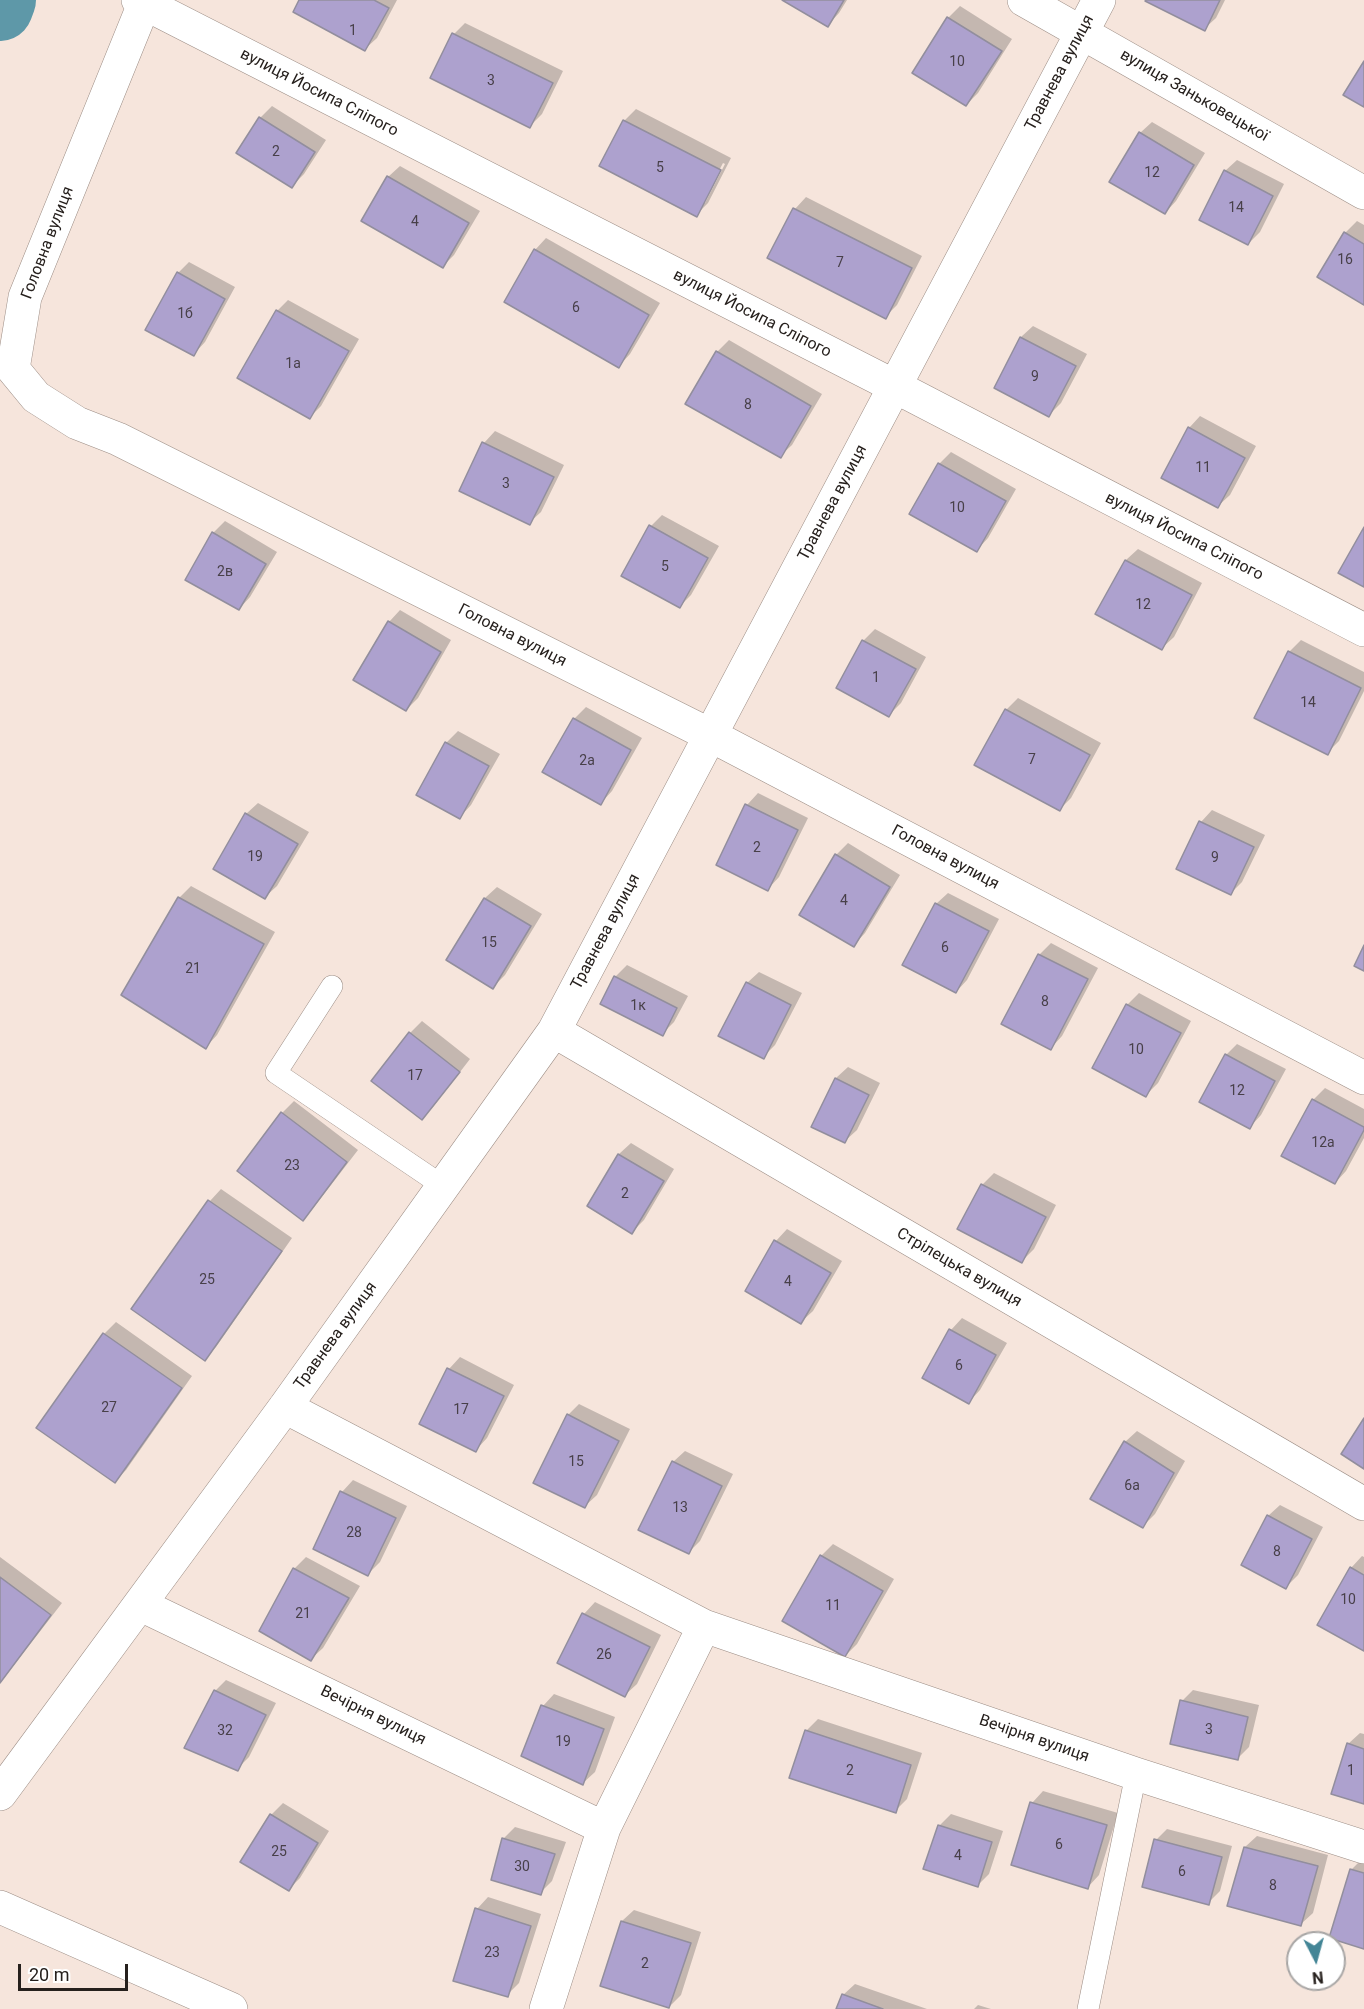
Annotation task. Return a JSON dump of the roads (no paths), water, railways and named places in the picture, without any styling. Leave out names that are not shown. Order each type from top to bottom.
[{"type":"street","name":"вулиця Заньковецької","points":[[1024,0],[1364,193]]},
{"type":"street","name":"Травнева вулиця","points":[[0,1794],[285,1407],[554,1031],[1099,0]]},
{"type":"street","name":"вулиця Йосипа Сліпого","points":[[141,2],[896,387],[1364,630]]},
{"type":"street","name":"Головна вулиця","points":[[141,2],[25,297],[13,369],[36,397],[77,423],[118,439],[710,735],[1364,1078]]},
{"type":"street","name":"Стрілецька вулиця","points":[[554,1031],[1364,1504]]},
{"type":"street","name":"Вечірня вулиця","points":[[285,1407],[705,1626],[1136,1774],[1364,1847]]},
{"type":"street","name":"Вечірня вулиця","points":[[141,1605],[604,1828]]},
{"type":"street","points":[[552,2008],[604,1828],[705,1626]]},
{"type":"street","points":[[0,1907],[231,2009]]},
{"type":"lane","points":[[332,986],[276,1073],[443,1186]]},
{"type":"lane","points":[[1088,2009],[1136,1774]]},
{"type":"waterway","points":[[0,8],[3,0]]}]
